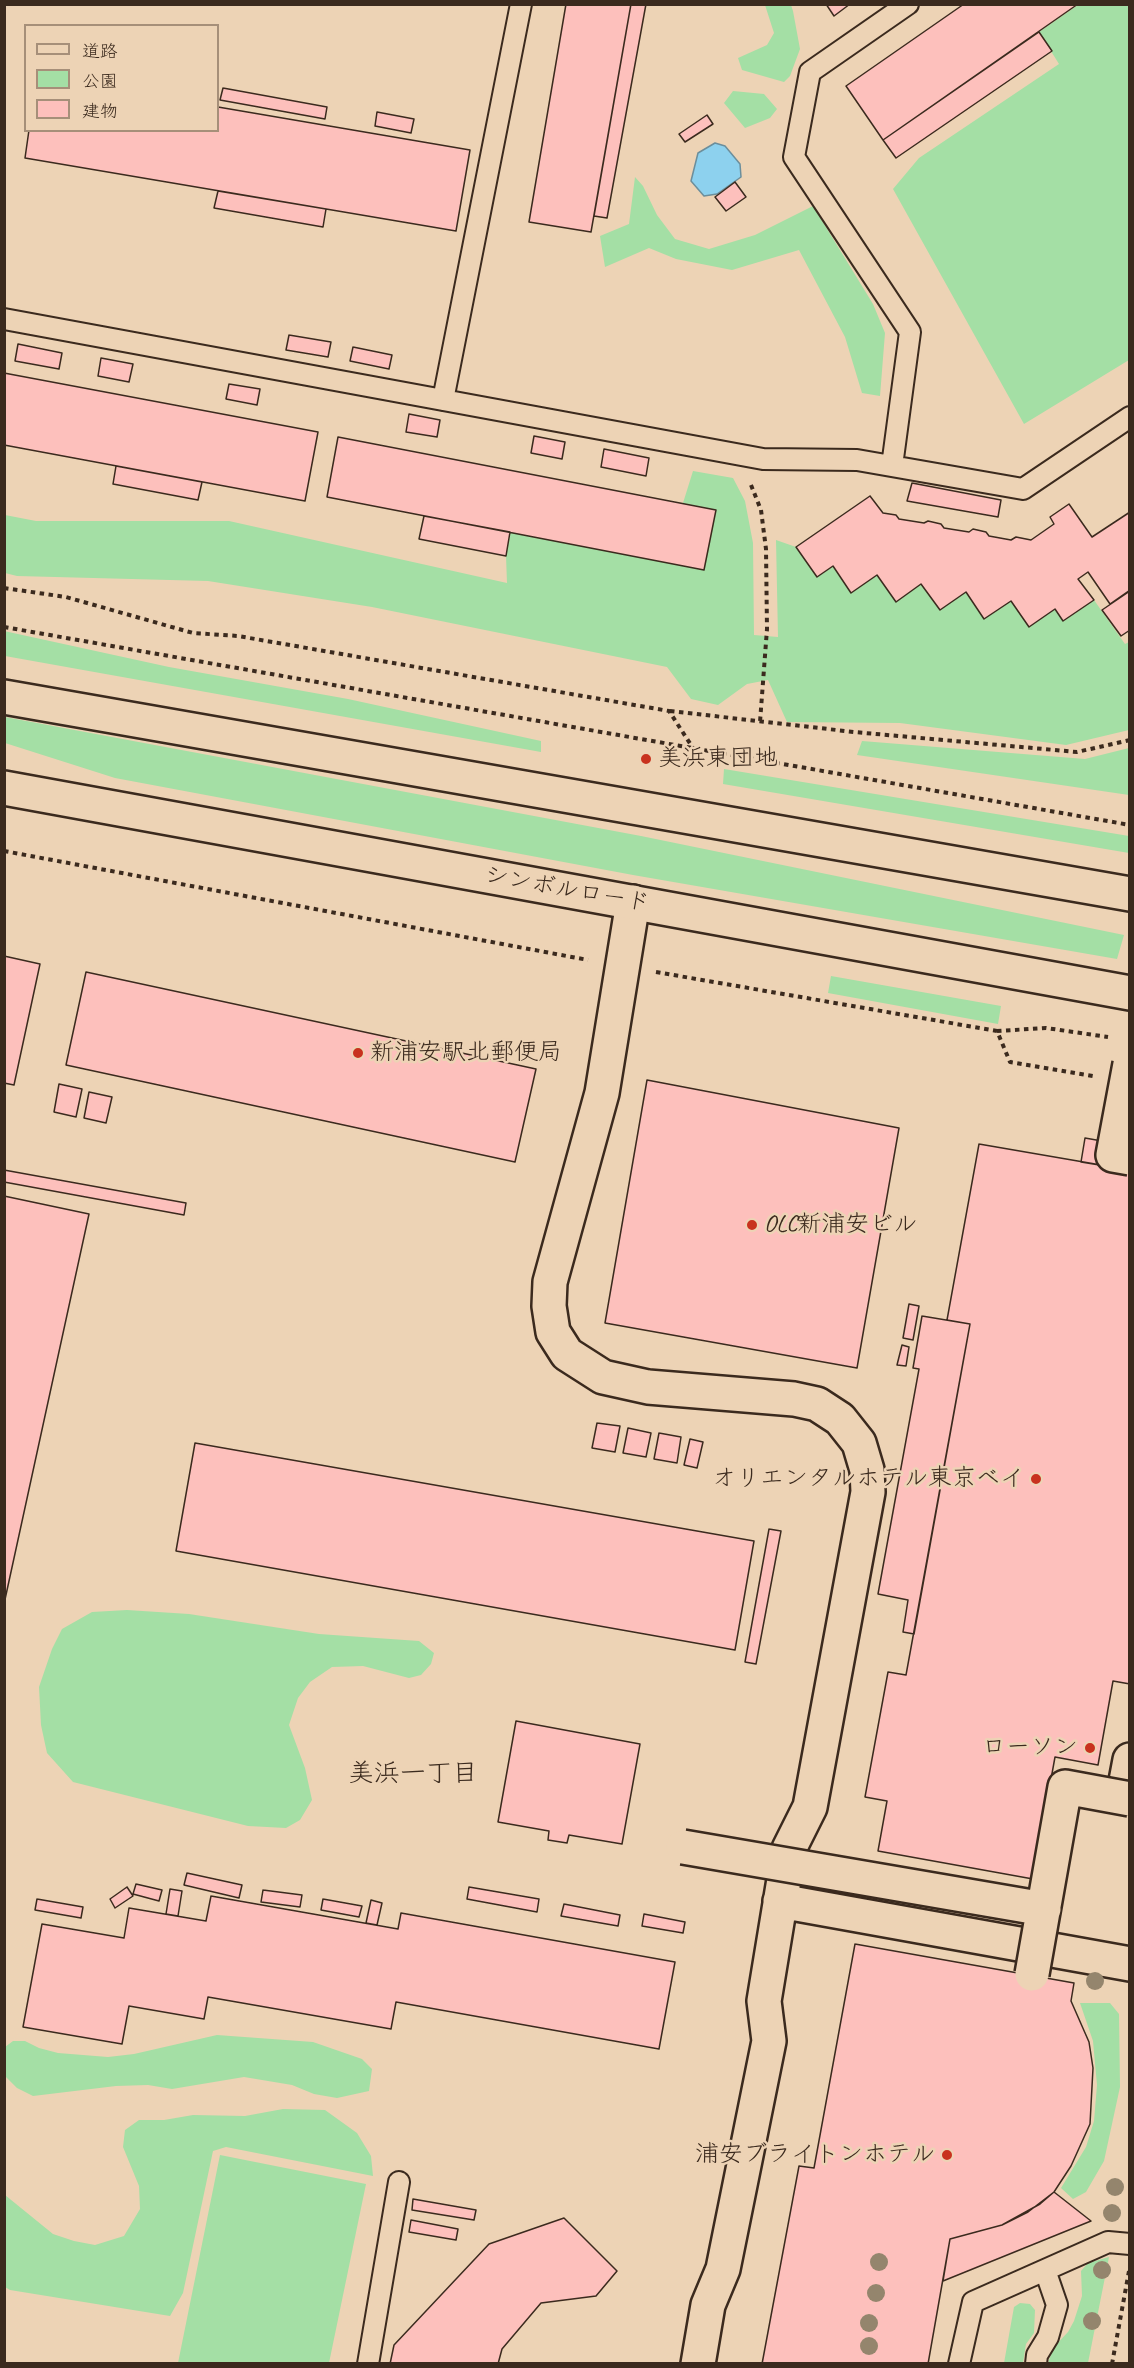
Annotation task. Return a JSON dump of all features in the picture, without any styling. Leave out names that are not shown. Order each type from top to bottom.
[{"type":"street","points":[[4,697],[1130,894]]},
{"type":"street","name":"シンボルロード","points":[[4,788],[1130,993]]},
{"type":"street","points":[[633,902],[602,1093],[550,1282],[549,1306],[553,1332],[567,1354],[603,1377],[648,1387],[794,1399],[817,1404],[840,1419],[859,1443],[867,1470],[868,1492],[810,1807],[789,1849],[764,2001],[769,2041],[723,2269],[708,2305],[698,2364]]},
{"type":"street","points":[[1124,1052],[1113,1155],[1130,1158]]},
{"type":"street","points":[[1032,1974],[1065,1787],[1126,1798],[1130,1760]]},
{"type":"street","points":[[683,1847],[1044,1910]]},
{"type":"street","points":[[780,1901],[1130,1964]]},
{"type":"lane","points":[[443,400],[521,4]]},
{"type":"lane","points":[[892,466],[910,332],[794,157],[810,72],[908,4]]},
{"type":"lane","points":[[4,319],[739,455],[763,459],[857,460],[1023,489],[1130,417]]},
{"type":"lane","points":[[368,2364],[399,2182]]},
{"type":"lane","points":[[959,2364],[973,2302],[1108,2242],[1130,2244]]},
{"type":"lane","points":[[1036,2364],[1037,2355],[1048,2337],[1057,2305],[1045,2270]]},
{"type":"path","points":[[739,455],[760,510],[766,549],[767,629],[760,722]]},
{"type":"path","points":[[4,588],[66,597],[193,633],[238,636],[669,711],[760,722],[1077,752],[1130,740]]},
{"type":"path","points":[[4,627],[1130,825]]},
{"type":"path","points":[[669,711],[694,749]]},
{"type":"path","points":[[4,851],[592,960]]},
{"type":"path","points":[[644,970],[997,1031],[1046,1028],[1124,1052]]},
{"type":"path","points":[[997,1031],[1010,1062],[1097,1076]]},
{"type":"path","points":[[1112,2364],[1130,2267]]},
{"type":"green space","points":[[765,5],[791,5],[793,11],[800,49],[790,76],[784,82],[742,70],[738,58],[767,45],[774,33]]},
{"type":"green space","points":[[1078,5],[1129,5],[1129,360],[1024,424],[893,189],[919,158],[1059,64],[1039,32]]},
{"type":"green space","points":[[733,91],[764,94],[777,109],[770,118],[745,128],[724,103]]},
{"type":"green space","points":[[635,177],[643,186],[657,215],[675,239],[709,249],[755,235],[813,206],[873,304],[885,333],[880,396],[862,393],[845,337],[799,250],[732,270],[676,259],[649,248],[605,267],[600,236],[629,224]]},
{"type":"green space","points":[[693,471],[733,478],[745,501],[753,543],[754,635],[778,637],[776,540],[796,547],[817,577],[833,566],[851,593],[877,575],[896,602],[921,584],[940,610],[966,592],[984,619],[1011,601],[1029,627],[1055,609],[1064,621],[1094,600],[1125,644],[1129,642],[1129,730],[1066,745],[900,723],[787,722],[768,680],[747,684],[718,705],[691,699],[667,667],[372,607],[208,581],[17,576],[5,573],[5,515],[36,521],[229,521],[507,583],[506,556],[510,532],[704,569],[715,510],[683,503]]},
{"type":"green space","points":[[4,631],[169,667],[348,699],[541,741],[541,752],[5,656]]},
{"type":"green space","points":[[5,717],[641,836],[1124,935],[1117,959],[633,875],[115,778],[5,743]]},
{"type":"green space","points":[[862,741],[1085,759],[1129,748],[1129,795],[857,755]]},
{"type":"green space","points":[[724,769],[1129,836],[1129,853],[723,784]]},
{"type":"green space","points":[[831,976],[1001,1006],[998,1024],[828,993]]},
{"type":"green space","points":[[127,1610],[189,1614],[319,1634],[419,1641],[434,1653],[431,1664],[421,1675],[409,1678],[363,1666],[332,1667],[310,1682],[298,1698],[289,1725],[305,1768],[312,1800],[300,1820],[286,1828],[248,1826],[73,1782],[47,1753],[41,1725],[39,1687],[52,1649],[62,1629],[92,1612]]},
{"type":"green space","points":[[1080,2003],[1110,2003],[1119,2014],[1120,2087],[1104,2161],[1086,2192],[1073,2199],[1061,2188],[1086,2147],[1094,2121],[1097,2085],[1093,2041]]},
{"type":"green space","points":[[217,2035],[313,2042],[362,2059],[372,2069],[369,2091],[337,2098],[314,2094],[292,2085],[244,2077],[172,2089],[148,2085],[116,2086],[33,2096],[17,2088],[5,2076],[5,2047],[13,2041],[25,2041],[58,2053],[108,2057],[134,2054]]},
{"type":"green space","points":[[283,2109],[325,2110],[357,2133],[371,2156],[373,2176],[226,2147],[213,2151],[183,2293],[170,2316],[10,2290],[5,2287],[5,2195],[53,2234],[95,2245],[124,2236],[140,2209],[139,2186],[123,2147],[125,2130],[139,2120],[164,2120],[193,2115],[245,2116]]},
{"type":"green space","points":[[220,2155],[366,2184],[329,2363],[178,2363]]},
{"type":"green space","points":[[1109,2257],[1088,2363],[1048,2363],[1053,2348],[1068,2332],[1074,2321],[1082,2296],[1081,2271],[1088,2263]]},
{"type":"green space","points":[[1020,2303],[1030,2304],[1035,2310],[1034,2333],[1026,2344],[1023,2363],[1004,2363],[1014,2307]]},
{"type":"water","points":[[715,143],[725,146],[740,164],[741,177],[717,194],[704,196],[691,181],[698,153]]},
{"type":"building","points":[[566,4],[631,4],[591,232],[529,222]]},
{"type":"building","points":[[631,4],[646,4],[607,218],[594,216]]},
{"type":"building","points":[[826,4],[850,4],[834,16]]},
{"type":"building","points":[[964,4],[1078,4],[883,140],[846,86]]},
{"type":"building","points":[[1039,32],[1052,51],[896,158],[883,140]]},
{"type":"building","points":[[223,88],[327,107],[325,119],[220,100]]},
{"type":"building","points":[[219,107],[470,150],[456,231],[25,158],[29,132],[219,132]]},
{"type":"building","points":[[377,112],[414,119],[411,133],[375,126]]},
{"type":"building","points":[[707,115],[713,124],[685,142],[679,134]]},
{"type":"building","points":[[735,182],[746,197],[726,211],[715,197]]},
{"type":"building","points":[[218,191],[326,209],[323,227],[214,208]]},
{"type":"building","points":[[289,335],[331,342],[328,357],[286,350]]},
{"type":"building","points":[[18,344],[62,353],[59,369],[15,361]]},
{"type":"building","points":[[353,347],[392,355],[389,369],[350,361]]},
{"type":"building","points":[[101,358],[133,364],[129,382],[98,376]]},
{"type":"building","points":[[4,373],[318,432],[305,501],[4,445]]},
{"type":"building","points":[[229,384],[260,389],[257,405],[226,399]]},
{"type":"building","points":[[409,414],[440,420],[437,437],[406,432]]},
{"type":"building","points":[[534,436],[565,442],[562,459],[531,453]]},
{"type":"building","points":[[338,437],[716,510],[704,570],[327,497]]},
{"type":"building","points":[[604,449],[649,458],[646,476],[601,467]]},
{"type":"building","points":[[116,466],[202,482],[198,500],[113,484]]},
{"type":"building","points":[[912,483],[1001,500],[998,517],[907,501]]},
{"type":"building","points":[[870,496],[883,513],[896,515],[899,519],[924,523],[928,521],[941,524],[944,528],[969,532],[973,529],[986,532],[989,536],[1011,540],[1016,537],[1031,540],[1054,524],[1050,517],[1069,504],[1092,537],[1130,512],[1130,590],[1110,604],[1088,572],[1078,579],[1094,600],[1063,621],[1055,609],[1029,627],[1011,601],[984,619],[966,592],[940,610],[921,584],[896,602],[877,575],[851,593],[833,566],[817,577],[796,547]]},
{"type":"building","points":[[424,516],[510,532],[506,556],[419,539]]},
{"type":"building","points":[[1130,591],[1130,630],[1121,636],[1102,610]]},
{"type":"building","points":[[4,956],[40,964],[14,1085],[4,1083]]},
{"type":"building","points":[[86,972],[536,1069],[515,1162],[66,1065]]},
{"type":"building","name":"OLC新浦安ビル","points":[[647,1080],[899,1128],[857,1368],[605,1323]]},
{"type":"building","points":[[59,1084],[82,1089],[76,1117],[54,1112]]},
{"type":"building","points":[[89,1092],[112,1097],[106,1123],[84,1118]]},
{"type":"building","points":[[1085,1138],[1130,1146],[1130,1170],[1081,1162]]},
{"type":"building","name":"オリエンタルホテル東京ベイ","points":[[979,1144],[1130,1170],[1130,1684],[1113,1681],[1098,1765],[1055,1757],[1033,1879],[878,1851],[887,1801],[865,1797],[888,1672],[906,1675],[970,1324],[947,1320]]},
{"type":"building","points":[[4,1170],[186,1203],[184,1215],[4,1182]]},
{"type":"building","points":[[4,1196],[89,1214],[4,1604]]},
{"type":"building","points":[[909,1304],[919,1306],[913,1340],[903,1338]]},
{"type":"building","points":[[922,1316],[970,1324],[914,1634],[903,1632],[908,1600],[878,1594],[919,1369],[913,1368]]},
{"type":"building","points":[[902,1345],[909,1347],[906,1366],[897,1365]]},
{"type":"building","points":[[597,1423],[620,1426],[615,1452],[592,1448]]},
{"type":"building","points":[[628,1428],[651,1433],[646,1457],[623,1453]]},
{"type":"building","points":[[659,1433],[681,1437],[677,1463],[654,1459]]},
{"type":"building","points":[[690,1439],[703,1442],[697,1468],[684,1465]]},
{"type":"building","points":[[195,1443],[754,1541],[735,1650],[176,1551]]},
{"type":"building","points":[[769,1529],[781,1531],[756,1664],[745,1662]]},
{"type":"building","points":[[516,1721],[640,1744],[622,1844],[569,1835],[567,1843],[548,1840],[549,1831],[498,1822]]},
{"type":"building","points":[[187,1873],[242,1885],[239,1898],[184,1885]]},
{"type":"building","points":[[136,1884],[162,1890],[159,1901],[133,1894]]},
{"type":"building","points":[[127,1887],[133,1896],[115,1908],[110,1899]]},
{"type":"building","points":[[469,1887],[539,1899],[537,1912],[467,1899]]},
{"type":"building","points":[[170,1889],[182,1891],[178,1916],[166,1914]]},
{"type":"building","points":[[263,1890],[302,1895],[300,1907],[261,1902]]},
{"type":"building","points":[[211,1896],[398,1929],[401,1913],[675,1962],[659,2049],[396,2002],[391,2029],[208,1997],[204,2019],[129,2006],[122,2044],[23,2027],[42,1924],[124,1938],[129,1908],[206,1921]]},
{"type":"building","points":[[37,1899],[83,1907],[81,1918],[35,1910]]},
{"type":"building","points":[[323,1899],[362,1906],[359,1917],[321,1910]]},
{"type":"building","points":[[371,1900],[382,1903],[377,1925],[366,1923]]},
{"type":"building","points":[[564,1904],[620,1915],[618,1926],[561,1916]]},
{"type":"building","points":[[644,1914],[685,1922],[683,1933],[642,1926]]},
{"type":"building","name":"浦安ブライトンホテル","points":[[855,1944],[1074,1983],[1071,2001],[1089,2042],[1093,2068],[1090,2124],[1071,2166],[1054,2192],[1040,2204],[1002,2225],[950,2239],[928,2364],[762,2364],[799,2166],[814,2168]]},
{"type":"building","points":[[1054,2192],[1091,2221],[943,2281],[950,2239],[1002,2225],[1028,2212]]},
{"type":"building","points":[[413,2199],[476,2210],[474,2220],[412,2210]]},
{"type":"building","points":[[564,2218],[617,2271],[596,2296],[541,2303],[502,2349],[498,2364],[390,2364],[394,2345],[489,2244]]},
{"type":"building","points":[[411,2220],[458,2229],[456,2240],[409,2232]]},
{"type":"place","name":"美浜東団地","points":[[646,759]]},
{"type":"place","name":"新浦安駅北郵便局","points":[[358,1053]]},
{"type":"place","name":"OLC新浦安ビル","points":[[752,1225]]},
{"type":"place","name":"オリエンタルホテル東京ベイ","points":[[1036,1479]]},
{"type":"place","name":"ローソン","points":[[1090,1748]]},
{"type":"place","name":"浦安ブライトンホテル","points":[[947,2155]]},
{"type":"district","name":"美浜一丁目","points":[[413,1774]]}]
